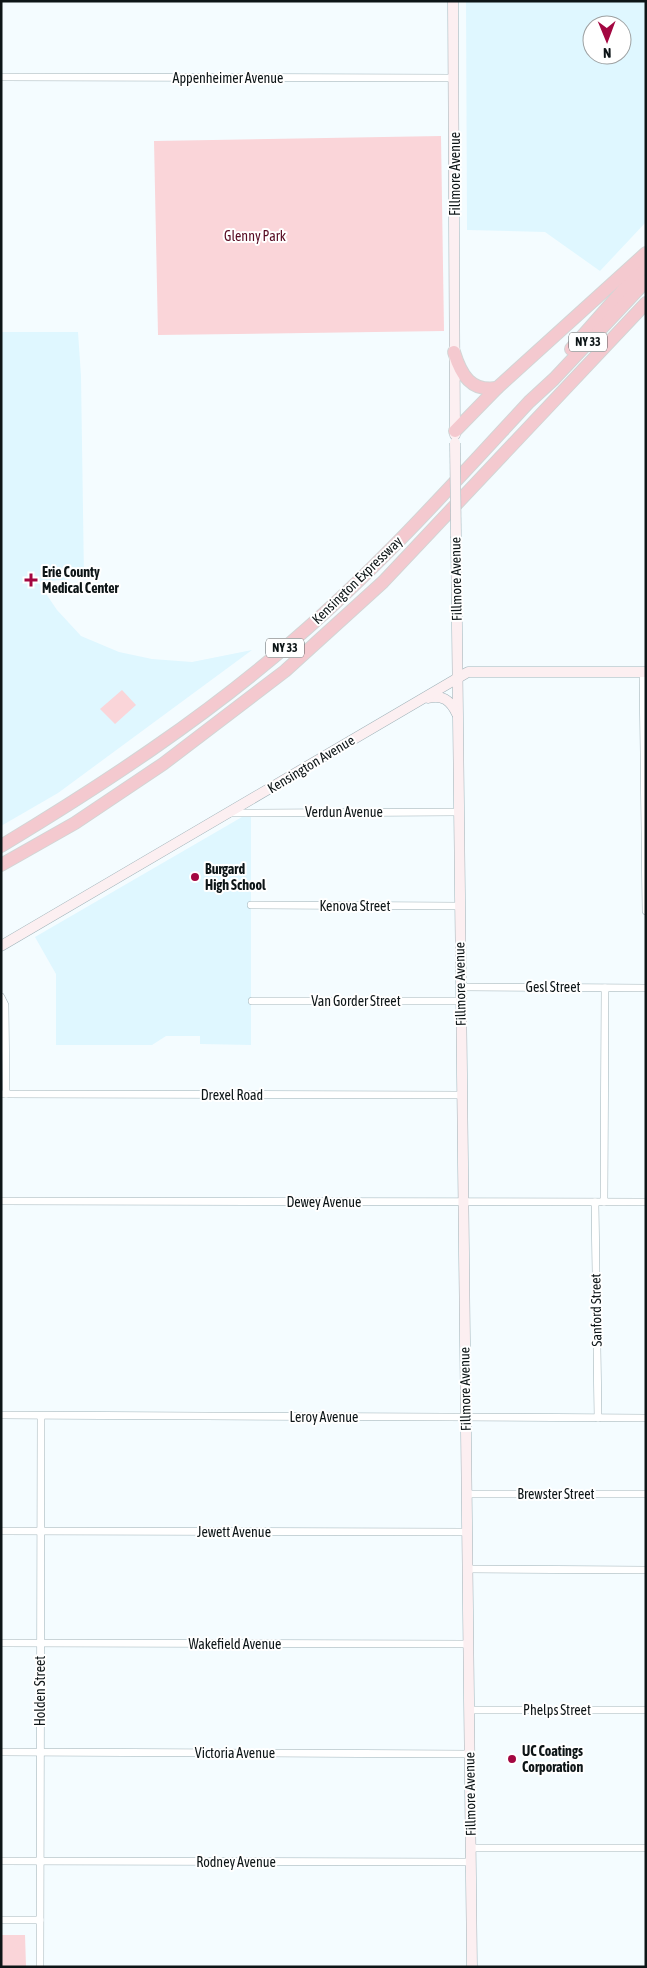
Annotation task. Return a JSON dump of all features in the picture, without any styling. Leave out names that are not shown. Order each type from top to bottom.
[{"type":"highway","points":[[455,437],[497,388],[646,253]]},
{"type":"highway","points":[[529,402],[549,374],[646,264]]},
{"type":"highway","name":"Kensington Expressway","points":[[1,846],[124,770],[217,703],[296,639],[370,569],[646,281]]},
{"type":"highway","name":"Kensington Expressway","points":[[1,865],[75,823],[163,764],[285,671],[383,582],[646,303]]},
{"type":"highway","points":[[454,352],[460,369],[472,383],[483,389],[497,388]]},
{"type":"street","name":"Fillmore Avenue","points":[[453,1],[457,678],[472,1967]]},
{"type":"street","name":"Appenheimer Avenue","points":[[1,77],[454,78]]},
{"type":"street","name":"Kensington Avenue","points":[[1,946],[468,672],[645,672]]},
{"type":"street","points":[[645,672],[646,911]]},
{"type":"street","points":[[418,702],[436,696],[452,704],[458,715]]},
{"type":"street","name":"Verdun Avenue","points":[[229,813],[459,812]]},
{"type":"street","name":"Kenova Street","points":[[251,905],[460,906]]},
{"type":"street","name":"Gesl Street","points":[[460,987],[646,988]]},
{"type":"street","points":[[604,1202],[605,988]]},
{"type":"street","points":[[1,997],[5,1004],[4,1094]]},
{"type":"street","name":"Van Gorder Street","points":[[252,1001],[461,1001]]},
{"type":"street","name":"Drexel Road","points":[[4,1094],[462,1096]]},
{"type":"street","name":"Dewey Avenue","points":[[1,1201],[646,1202]]},
{"type":"street","name":"Sanford Street","points":[[595,1202],[598,1418]]},
{"type":"street","name":"Leroy Avenue","points":[[1,1415],[646,1418]]},
{"type":"street","name":"Holden Street","points":[[40,1967],[41,1416]]},
{"type":"street","name":"Brewster Street","points":[[466,1494],[646,1494]]},
{"type":"street","name":"Jewett Avenue","points":[[1,1531],[467,1532]]},
{"type":"street","points":[[467,1569],[646,1570]]},
{"type":"street","name":"Wakefield Avenue","points":[[1,1643],[468,1644]]},
{"type":"street","name":"Phelps Street","points":[[469,1710],[646,1710]]},
{"type":"street","name":"Victoria Avenue","points":[[1,1752],[469,1754]]},
{"type":"street","points":[[470,1848],[646,1848]]},
{"type":"street","name":"Rodney Avenue","points":[[1,1861],[470,1862]]},
{"type":"street","points":[[1,1920],[40,1920]]},
{"type":"shaded area","points":[[466,1],[646,1],[646,222],[600,271],[545,232],[467,230]]},
{"type":"shaded area","name":"Erie County Medical Center","points":[[1,332],[78,332],[81,376],[84,578],[38,582],[57,610],[81,636],[119,652],[152,659],[192,662],[252,650],[58,793],[1,826]]},
{"type":"shaded area","name":"Burgard High School","points":[[242,817],[251,817],[251,1045],[200,1044],[200,1036],[166,1036],[152,1045],[56,1045],[56,974],[35,937]]},
{"type":"green space","name":"Glenny Park","points":[[441,136],[444,331],[158,335],[154,141]]},
{"type":"green space","points":[[122,690],[136,705],[115,724],[100,709]]},
{"type":"green space","points":[[1,1935],[25,1935],[26,1967],[1,1967]]},
{"type":"place","name":"Erie County Medical Center","points":[[31,580]]},
{"type":"place","name":"Burgard High School","points":[[195,877]]},
{"type":"place","name":"UC Coatings Corporation","points":[[512,1759]]}]
